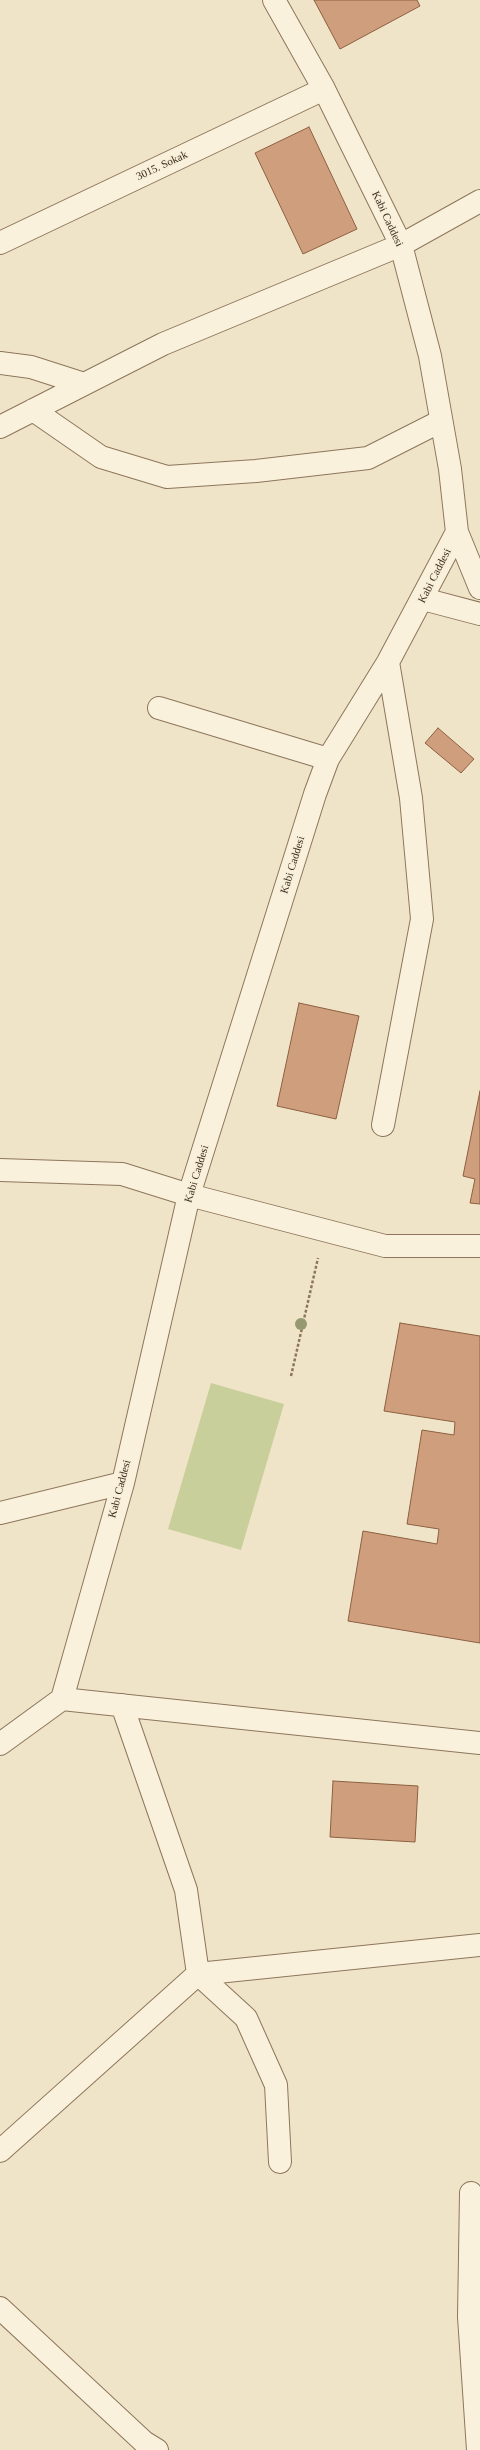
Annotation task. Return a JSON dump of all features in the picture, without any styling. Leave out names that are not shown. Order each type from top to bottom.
[{"type":"street","name":"Kabi Caddesi","points":[[62,1699],[123,1483],[190,1195],[328,758],[388,662],[458,532],[450,469],[430,356],[401,245],[324,89],[274,0]]},
{"type":"street","name":"3015. Sokak","points":[[0,243],[324,89]]},
{"type":"street","points":[[0,427],[163,344],[401,245],[480,201]]},
{"type":"street","points":[[0,363],[31,367],[84,384]]},
{"type":"street","points":[[33,410],[101,457],[167,477],[256,471],[368,458],[441,421]]},
{"type":"street","points":[[458,532],[480,588]]},
{"type":"street","points":[[423,599],[480,614]]},
{"type":"street","points":[[383,1125],[422,919],[411,798],[388,662]]},
{"type":"street","points":[[159,708],[328,758]]},
{"type":"street","points":[[0,1170],[122,1174],[190,1195],[385,1246],[480,1246]]},
{"type":"street","points":[[0,1513],[123,1483]]},
{"type":"street","points":[[0,1744],[62,1699],[480,1743]]},
{"type":"street","points":[[122,1705],[186,1890],[198,1974],[246,2018],[276,2085],[280,2162]]},
{"type":"street","points":[[0,2151],[198,1974],[480,1945]]},
{"type":"street","points":[[471,2193],[475,2292],[478,2450]]},
{"type":"street","points":[[0,2308],[144,2442],[157,2450]]},
{"type":"path","points":[[291,1376],[323,1230]]},
{"type":"green space","points":[[211,1383],[284,1404],[241,1550],[168,1529]]},
{"type":"building","points":[[314,0],[417,0],[420,6],[340,49]]},
{"type":"building","points":[[309,127],[357,229],[303,254],[255,153]]},
{"type":"building","points":[[438,728],[474,759],[461,773],[425,743]]},
{"type":"building","points":[[299,1003],[359,1016],[336,1119],[277,1106]]},
{"type":"building","points":[[480,1091],[480,1204],[470,1203],[475,1179],[463,1176]]},
{"type":"building","points":[[400,1323],[480,1336],[480,1643],[348,1621],[363,1531],[437,1544],[439,1529],[407,1524],[422,1430],[454,1435],[455,1422],[384,1411]]},
{"type":"building","points":[[333,1781],[418,1786],[415,1842],[330,1837]]}]
